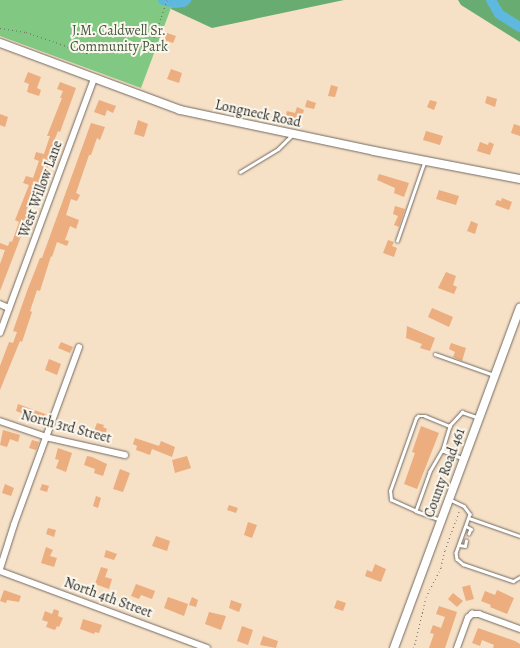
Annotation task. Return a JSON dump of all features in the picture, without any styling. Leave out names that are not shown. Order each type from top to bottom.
[{"type":"street","name":"Longneck Road","points":[[0,43],[172,108],[293,134],[520,179]]},
{"type":"street","name":"West Willow Lane","points":[[0,333],[94,79]]},
{"type":"street","points":[[0,304],[9,308]]},
{"type":"street","name":"County Road 461","points":[[394,648],[520,308]]},
{"type":"street","points":[[0,570],[45,437],[79,347]]},
{"type":"street","name":"North 3rd Street","points":[[0,420],[45,437],[125,455]]},
{"type":"street","name":"North 4th Street","points":[[0,570],[207,648]]},
{"type":"street","points":[[457,648],[468,618],[472,614],[479,614],[520,629]]},
{"type":"lane","points":[[240,172],[278,149],[293,134]]},
{"type":"lane","points":[[397,241],[418,182],[424,160]]},
{"type":"lane","points":[[435,354],[495,375]]},
{"type":"lane","points":[[416,511],[430,472],[442,451],[450,426],[462,412],[479,418]]},
{"type":"lane","points":[[441,520],[394,502],[391,500],[389,495],[416,418],[418,416],[424,416],[450,426]]},
{"type":"lane","points":[[442,451],[464,459]]},
{"type":"lane","points":[[449,499],[462,505],[470,514],[456,553],[457,560],[464,564],[513,581],[520,577]]},
{"type":"lane","points":[[469,518],[520,536]]},
{"type":"lane","points":[[466,526],[471,529],[469,534]]},
{"type":"lane","points":[[459,545],[465,546],[466,541]]},
{"type":"path","points":[[0,28],[26,32],[82,52],[96,53],[149,43],[156,35],[167,0]]},
{"type":"path","points":[[414,648],[426,597],[441,567],[445,550],[462,505]]},
{"type":"green space","name":"J.M. Caldwell Sr. Community Park","points":[[0,0],[174,0],[141,88],[0,36]]},
{"type":"green space","points":[[174,0],[344,0],[212,28],[171,9]]},
{"type":"green space","points":[[458,0],[520,0],[520,42],[461,5]]},
{"type":"building","points":[[167,33],[176,36],[173,43],[164,40]]},
{"type":"building","points":[[171,69],[182,73],[179,83],[167,79]]},
{"type":"building","points":[[28,72],[41,77],[37,88],[41,90],[39,96],[27,92],[29,84],[24,82]]},
{"type":"building","points":[[60,82],[76,88],[60,132],[58,131],[54,141],[57,142],[53,155],[32,206],[29,205],[25,216],[28,217],[25,226],[0,291],[0,264],[5,250],[0,249],[0,243],[8,246],[10,241],[12,242],[19,222],[15,220],[29,185],[23,183],[26,176],[33,178],[39,161],[34,159],[36,152],[44,154],[50,136],[47,136],[62,98],[60,98],[63,91],[57,89]]},
{"type":"building","points":[[331,85],[338,87],[335,97],[328,96]]},
{"type":"building","points":[[487,96],[497,99],[495,107],[485,103]]},
{"type":"building","points":[[99,100],[116,106],[113,113],[107,110],[105,116],[94,112]]},
{"type":"building","points":[[307,100],[316,103],[314,109],[305,107]]},
{"type":"building","points":[[430,100],[437,102],[434,110],[427,107]]},
{"type":"building","points":[[297,107],[304,110],[301,120],[286,115],[287,111],[295,113]]},
{"type":"building","points":[[0,114],[8,117],[5,127],[0,125]]},
{"type":"building","points":[[138,120],[148,124],[144,137],[134,134]]},
{"type":"building","points":[[91,123],[105,127],[100,140],[97,138],[91,155],[89,155],[76,193],[80,195],[77,201],[71,199],[66,215],[79,220],[76,229],[70,226],[65,240],[69,241],[67,246],[57,242],[40,291],[37,290],[30,311],[32,312],[22,342],[20,341],[0,390],[0,366],[9,342],[13,343],[17,332],[13,331],[27,291],[40,258],[42,258]]},
{"type":"building","points":[[514,124],[520,126],[520,136],[511,133]]},
{"type":"building","points":[[426,131],[443,136],[440,145],[423,140]]},
{"type":"building","points":[[480,142],[488,145],[489,142],[494,144],[490,155],[477,151]]},
{"type":"building","points":[[379,174],[409,183],[404,197],[394,193],[395,188],[377,180]]},
{"type":"building","points":[[439,190],[459,196],[456,205],[436,199]]},
{"type":"building","points":[[502,198],[512,202],[509,210],[495,205],[497,200],[501,201]]},
{"type":"building","points":[[395,206],[405,209],[399,227],[394,225],[398,216],[393,214]]},
{"type":"building","points":[[471,221],[478,224],[475,234],[467,231]]},
{"type":"building","points":[[388,240],[394,242],[392,246],[397,248],[394,257],[383,253]]},
{"type":"building","points":[[446,272],[456,276],[453,285],[457,287],[454,294],[438,288]]},
{"type":"building","points":[[432,308],[453,317],[449,327],[428,317]]},
{"type":"building","points":[[407,326],[435,338],[430,351],[420,348],[422,344],[406,338]]},
{"type":"building","points":[[61,342],[73,347],[70,353],[58,348]]},
{"type":"building","points":[[451,343],[466,348],[462,361],[453,357],[455,352],[449,349]]},
{"type":"building","points":[[49,359],[61,364],[57,375],[45,370]]},
{"type":"building","points":[[18,404],[48,415],[46,422],[16,411]]},
{"type":"building","points":[[97,423],[104,425],[103,427],[107,429],[103,440],[92,436]]},
{"type":"building","points":[[421,426],[439,433],[417,489],[404,484],[415,453],[412,452]]},
{"type":"building","points":[[3,430],[20,435],[18,442],[10,439],[7,447],[0,445]]},
{"type":"building","points":[[135,438],[159,446],[161,441],[175,447],[172,457],[152,449],[150,455],[136,450],[137,446],[133,444]]},
{"type":"building","points":[[32,440],[39,442],[36,450],[29,448]]},
{"type":"building","points":[[58,448],[72,453],[66,472],[56,468],[59,460],[55,459]]},
{"type":"building","points":[[87,456],[107,464],[103,476],[94,473],[95,469],[84,465]]},
{"type":"building","points":[[187,456],[191,468],[175,473],[172,460]]},
{"type":"building","points":[[120,469],[130,473],[123,492],[113,489]]},
{"type":"building","points":[[5,484],[14,488],[11,496],[2,493]]},
{"type":"building","points":[[42,484],[49,486],[47,492],[40,490]]},
{"type":"building","points":[[96,496],[101,498],[98,508],[93,506]]},
{"type":"building","points":[[229,505],[238,508],[236,513],[227,510]]},
{"type":"building","points":[[248,522],[257,525],[252,538],[244,535]]},
{"type":"building","points":[[48,528],[56,530],[54,537],[46,534]]},
{"type":"building","points":[[156,536],[170,541],[167,551],[152,546]]},
{"type":"building","points":[[46,547],[53,550],[50,556],[57,558],[54,567],[41,563]]},
{"type":"building","points":[[106,550],[117,554],[114,560],[104,557]]},
{"type":"building","points":[[375,564],[386,569],[381,582],[365,576],[367,570],[372,572]]},
{"type":"building","points":[[101,567],[108,569],[105,577],[112,579],[109,589],[95,584]]},
{"type":"building","points":[[136,584],[155,591],[152,599],[141,595],[139,599],[131,596]]},
{"type":"building","points":[[470,585],[474,599],[466,601],[462,587]]},
{"type":"building","points":[[4,590],[21,596],[19,602],[7,600],[6,603],[0,601]]},
{"type":"building","points":[[497,590],[514,598],[507,614],[490,607],[491,605],[481,601],[485,591],[495,595]]},
{"type":"building","points":[[453,593],[463,601],[457,607],[448,599]]},
{"type":"building","points":[[168,597],[188,604],[184,616],[164,608]]},
{"type":"building","points":[[192,597],[198,600],[196,607],[189,605]]},
{"type":"building","points":[[231,600],[242,604],[239,612],[229,608]]},
{"type":"building","points":[[337,600],[346,603],[343,611],[334,608]]},
{"type":"building","points":[[439,606],[457,612],[445,648],[429,648],[434,634],[430,633],[433,625],[441,628],[445,617],[436,614]]},
{"type":"building","points":[[54,609],[59,611],[58,616],[63,618],[59,627],[57,626],[55,630],[46,627],[48,622],[42,620],[45,611],[52,614]]},
{"type":"building","points":[[209,612],[226,616],[221,630],[205,624]]},
{"type":"building","points":[[83,619],[102,625],[99,633],[95,632],[94,634],[80,629]]},
{"type":"building","points":[[242,626],[253,630],[248,645],[237,641]]},
{"type":"building","points":[[478,628],[515,641],[520,644],[520,648],[493,648],[494,645],[482,640],[480,646],[472,643]]},
{"type":"building","points":[[263,636],[278,641],[276,648],[260,645]]},
{"type":"waterway","points":[[163,0],[175,3],[186,0]]},
{"type":"waterway","points":[[491,0],[499,14],[520,27]]}]
